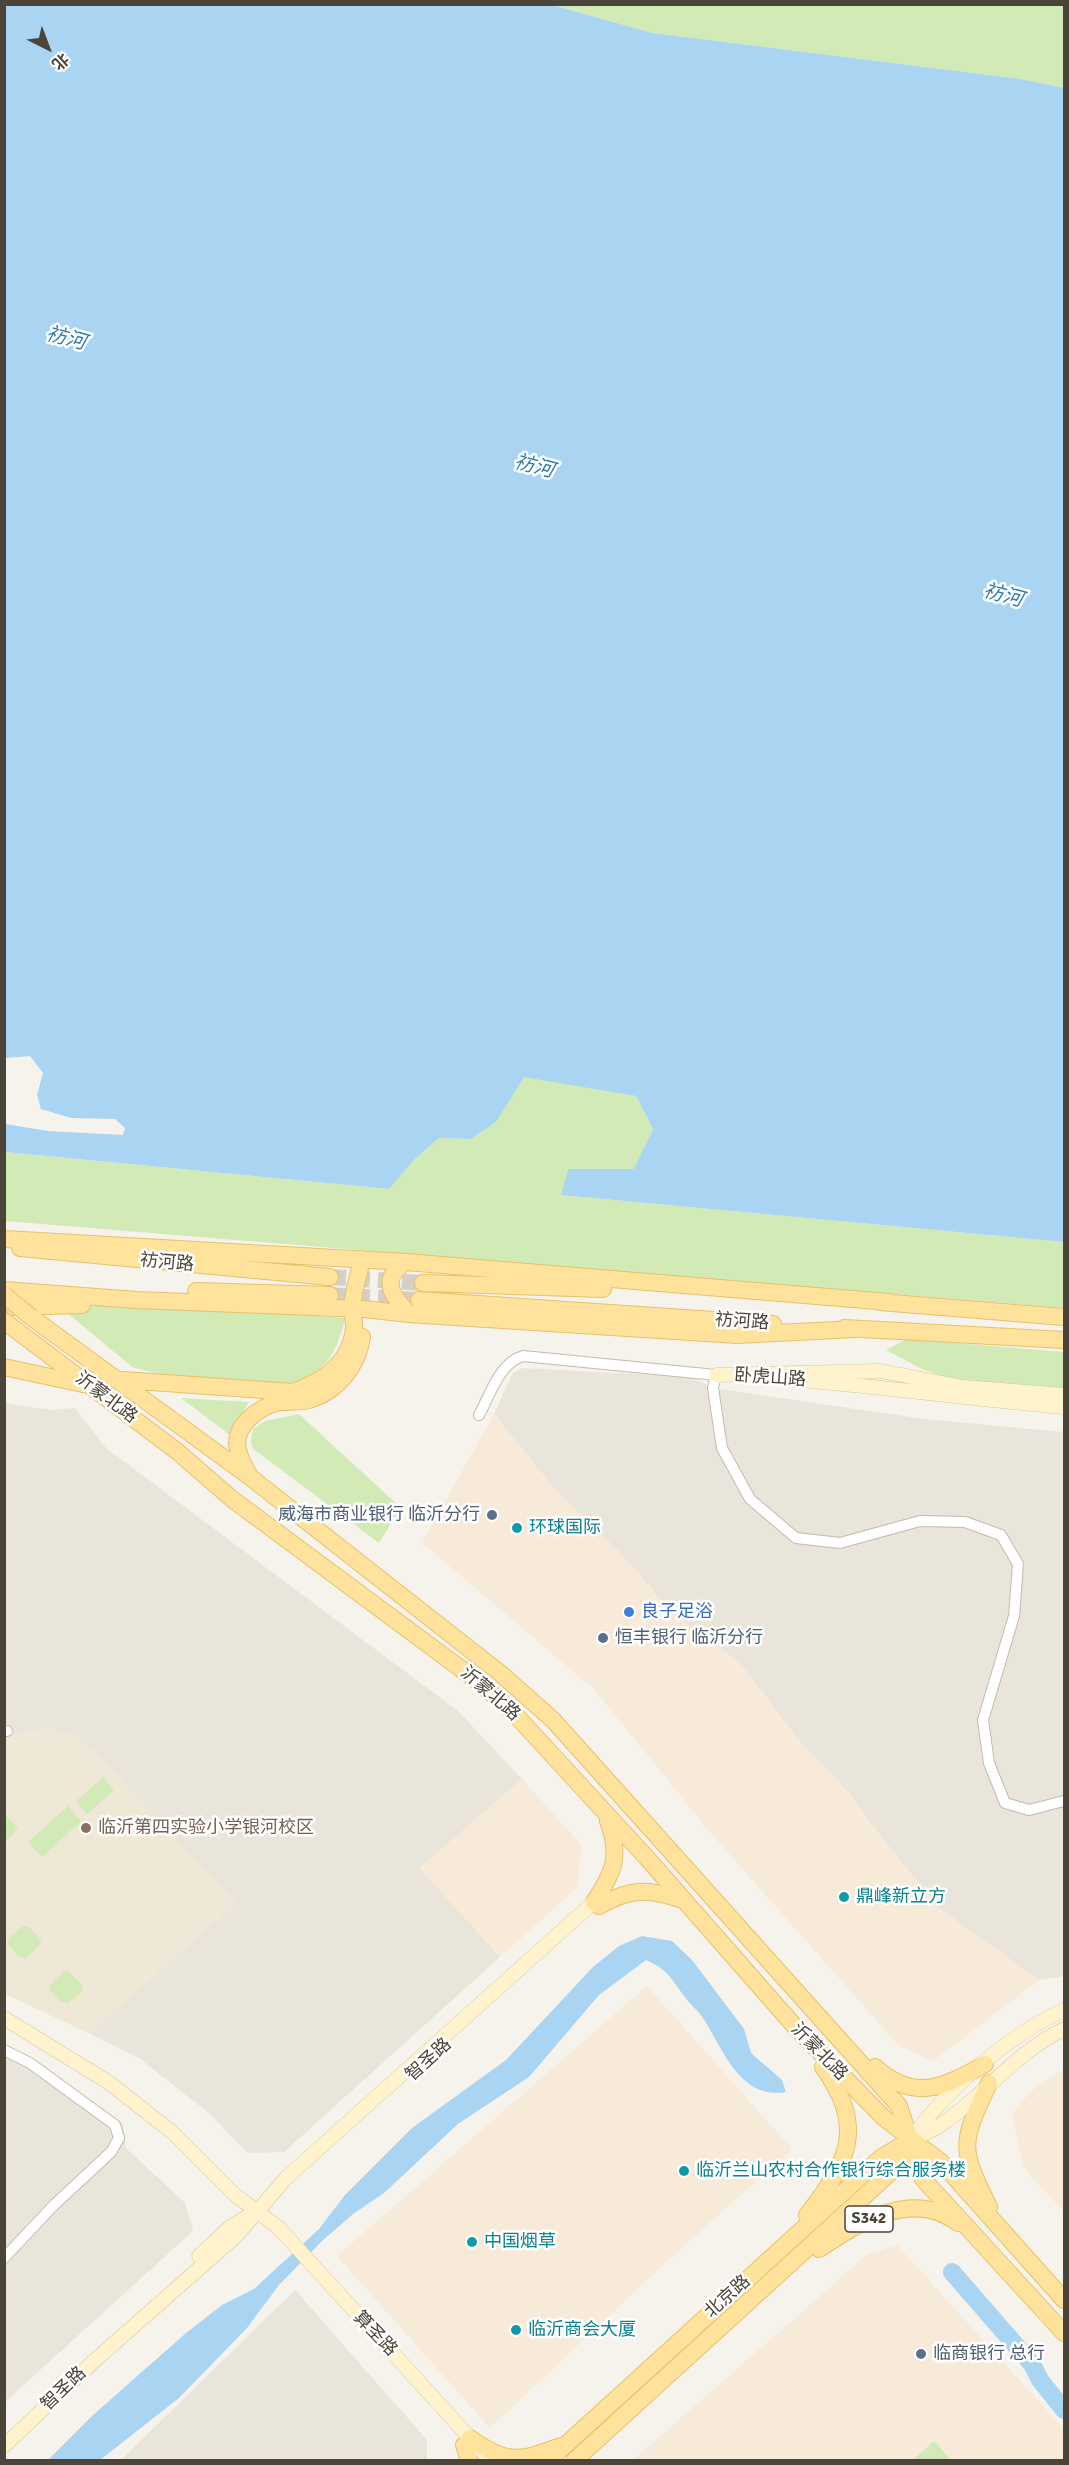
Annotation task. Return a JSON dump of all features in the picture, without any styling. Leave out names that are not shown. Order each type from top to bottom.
[{"type":"main road","points":[[4,1239],[23,1238],[406,1262],[889,1302]]},
{"type":"main road","name":"祊河路","points":[[4,1246],[330,1276]]},
{"type":"main road","points":[[119,1380],[148,1384],[292,1392],[310,1387],[325,1378],[348,1350],[358,1309],[362,1259]]},
{"type":"main road","points":[[406,1262],[398,1267],[391,1277],[391,1289],[393,1297],[414,1307]]},
{"type":"main road","name":"祊河路","points":[[423,1282],[889,1302],[1065,1317]]},
{"type":"main road","name":"祊河路","points":[[4,1289],[80,1287],[330,1295]]},
{"type":"main road","points":[[4,1289],[220,1303],[358,1309],[414,1307],[737,1335],[855,1329],[1065,1340]]},
{"type":"main road","name":"沂蒙北路","points":[[4,1295],[249,1477],[500,1672],[544,1711],[898,2106],[922,2179],[1065,2333]]},
{"type":"main road","points":[[4,1306],[220,1303]]},
{"type":"main road","points":[[249,1477],[237,1447],[242,1426],[258,1410],[278,1402],[311,1400],[334,1388],[355,1362],[361,1342],[358,1309]]},
{"type":"main road","name":"沂蒙北路","points":[[4,1321],[178,1452],[232,1499],[476,1680],[511,1710],[684,1900],[797,2029],[884,2118],[941,2162],[1065,2300]]},
{"type":"main road","points":[[4,1367],[88,1385]]},
{"type":"main road","points":[[596,1904],[609,1880],[616,1855],[616,1842],[605,1812]]},
{"type":"main road","points":[[596,1904],[623,1892],[650,1892],[684,1900]]},
{"type":"main road","points":[[825,2022],[888,2078],[906,2086],[946,2086],[985,2064]]},
{"type":"main road","points":[[776,2254],[833,2181],[850,2131],[833,2080],[797,2029]]},
{"type":"main road","points":[[989,2083],[969,2128],[967,2157],[998,2223]]},
{"type":"main road","name":"北京路","points":[[549,2460],[882,2157],[911,2140]]},
{"type":"main road","name":"北京路","points":[[578,2458],[894,2169],[911,2140]]},
{"type":"main road","name":"S342","points":[[776,2277],[855,2225],[897,2209],[930,2211],[954,2220],[970,2232]]},
{"type":"main road","points":[[468,2448],[527,2458],[568,2444]]},
{"type":"street","points":[[479,1415],[505,1367],[512,1359],[523,1356],[716,1375],[713,1388],[722,1448],[750,1499],[796,1538],[840,1543],[920,1521],[965,1522],[1001,1535],[1018,1564],[1014,1616],[983,1720],[988,1763],[1005,1803],[1029,1810],[1065,1801]]},
{"type":"street","name":"卧虎山路","points":[[716,1375],[881,1371],[963,1387],[1065,1395]]},
{"type":"street","name":"卧虎山路","points":[[716,1375],[877,1386],[961,1398],[1065,1407]]},
{"type":"street","name":"智圣路","points":[[4,2446],[94,2361],[236,2236],[257,2211],[596,1904]]},
{"type":"street","name":"算圣路","points":[[4,2008],[113,2074],[178,2126],[230,2176],[257,2211],[478,2460]]},
{"type":"street","name":"北京路","points":[[911,2140],[930,2111],[985,2064],[1034,2025],[1065,2010]]},
{"type":"street","name":"算圣路","points":[[4,2018],[108,2082],[172,2132],[235,2195],[257,2211]]},
{"type":"street","name":"北京路","points":[[911,2140],[942,2124],[1035,2045],[1065,2029]]},
{"type":"street","points":[[4,2050],[30,2063],[115,2125],[119,2139],[111,2152],[53,2205],[4,2258]]},
{"type":"street","name":"智圣路","points":[[4,2436],[229,2228],[257,2211]]},
{"type":"street","name":"算圣路","points":[[468,2448],[490,2460]]},
{"type":"shaded area","points":[[523,1368],[691,1377],[713,1388],[924,1419],[1064,1432],[1064,1976],[1039,1980],[940,1909],[874,1828],[851,1795],[802,1744],[739,1662],[676,1617],[621,1554],[552,1486],[494,1414],[513,1373]]},
{"type":"shaded area","points":[[4,1399],[9,1404],[52,1410],[75,1408],[106,1448],[458,1711],[522,1779],[420,1868],[500,1957],[284,2152],[247,2153],[210,2114],[139,2058],[88,2033],[236,1903],[76,1737],[52,1729],[23,1731],[5,1738]]},
{"type":"shaded area","points":[[494,1414],[552,1486],[621,1554],[676,1617],[739,1662],[802,1744],[851,1795],[874,1828],[940,1909],[1039,1980],[933,2061],[899,2046],[709,1831],[594,1689],[422,1543]]},
{"type":"shaded area","name":"临沂第四实验小学银河校区","points":[[52,1729],[76,1737],[97,1753],[236,1903],[88,2033],[5,1994],[5,1738],[23,1731]]},
{"type":"shaded area","points":[[522,1779],[582,1846],[577,1888],[500,1957],[420,1868]]},
{"type":"shaded area","points":[[647,1986],[792,2149],[664,2264],[490,2428],[337,2256]]},
{"type":"shaded area","points":[[4,2045],[36,2062],[123,2124],[126,2148],[185,2203],[193,2231],[5,2402]]},
{"type":"shaded area","points":[[1064,2069],[1064,2212],[1023,2167],[1012,2114],[1030,2092]]},
{"type":"shaded area","points":[[897,2245],[1064,2429],[1064,2460],[633,2460],[868,2254]]},
{"type":"shaded area","points":[[295,2290],[427,2440],[427,2460],[121,2460]]},
{"type":"green space","points":[[554,5],[1064,5],[1064,88],[1021,79],[651,33]]},
{"type":"green space","points":[[524,1076],[636,1096],[653,1129],[634,1170],[568,1169],[561,1195],[1064,1242],[1064,1308],[5,1221],[4,1152],[389,1189],[415,1159],[439,1138],[471,1139],[496,1122]]},
{"type":"green space","points":[[48,1297],[345,1318],[338,1342],[327,1361],[311,1375],[288,1385],[166,1376],[132,1367]]},
{"type":"green space","points":[[907,1339],[1064,1352],[1064,1389],[950,1379],[922,1369],[886,1350]]},
{"type":"green space","points":[[181,1398],[249,1402],[230,1435]]},
{"type":"green space","points":[[299,1414],[401,1508],[379,1543],[252,1448],[253,1429],[265,1421]]},
{"type":"green space","points":[[103,1777],[114,1790],[87,1814],[76,1801]]},
{"type":"green space","points":[[68,1806],[81,1821],[42,1857],[28,1842]]},
{"type":"green space","points":[[5,1814],[18,1829],[5,1842]]},
{"type":"green space","points":[[23,1926],[29,1927],[41,1940],[40,1945],[25,1959],[19,1957],[7,1943],[9,1938]]},
{"type":"green space","points":[[64,1971],[69,1971],[83,1986],[81,1993],[68,2003],[60,2001],[49,1989]]},
{"type":"green space","points":[[934,2441],[949,2458],[946,2460],[913,2460]]},
{"type":"water","name":"祊河","points":[[5,4],[553,5],[652,33],[1021,79],[1064,88],[1064,1242],[561,1195],[568,1169],[634,1169],[653,1129],[636,1096],[524,1077],[496,1122],[471,1139],[439,1138],[415,1159],[389,1189],[5,1152],[5,1124],[48,1131],[123,1135],[125,1128],[115,1119],[71,1118],[41,1109],[37,1095],[43,1073],[30,1056],[5,1058]]},
{"type":"water","points":[[642,1936],[672,1941],[692,1960],[744,2029],[751,2053],[782,2080],[786,2092],[770,2092],[756,2088],[745,2080],[726,2057],[701,2015],[669,1975],[646,1960],[599,1995],[529,2077],[458,2124],[384,2193],[353,2214],[322,2241],[279,2285],[247,2328],[179,2398],[100,2460],[48,2460],[92,2416],[186,2333],[222,2305],[254,2289],[319,2229],[345,2195],[412,2128],[506,2060],[593,1967],[619,1946]]},
{"type":"waterway","points":[[952,2272],[1032,2364],[1040,2380],[1064,2410]]},
{"type":"tunnel","points":[[330,1277],[423,1283]]},
{"type":"tunnel","points":[[330,1295],[419,1300]]},
{"type":"place","name":"威海市商业银行 临沂分行","points":[[492,1515]]},
{"type":"place","name":"环球国际","points":[[517,1528]]},
{"type":"place","name":"良子足浴","points":[[629,1612]]},
{"type":"place","name":"恒丰银行 临沂分行","points":[[603,1638]]},
{"type":"place","name":"临沂第四实验小学银河校区","points":[[86,1828]]},
{"type":"place","name":"鼎峰新立方","points":[[844,1897]]},
{"type":"place","name":"临沂兰山农村合作银行综合服务楼","points":[[684,2171]]},
{"type":"place","name":"中国烟草","points":[[472,2242]]},
{"type":"place","name":"临沂商会大厦","points":[[516,2330]]},
{"type":"place","name":"临商银行 总行","points":[[921,2354]]}]
